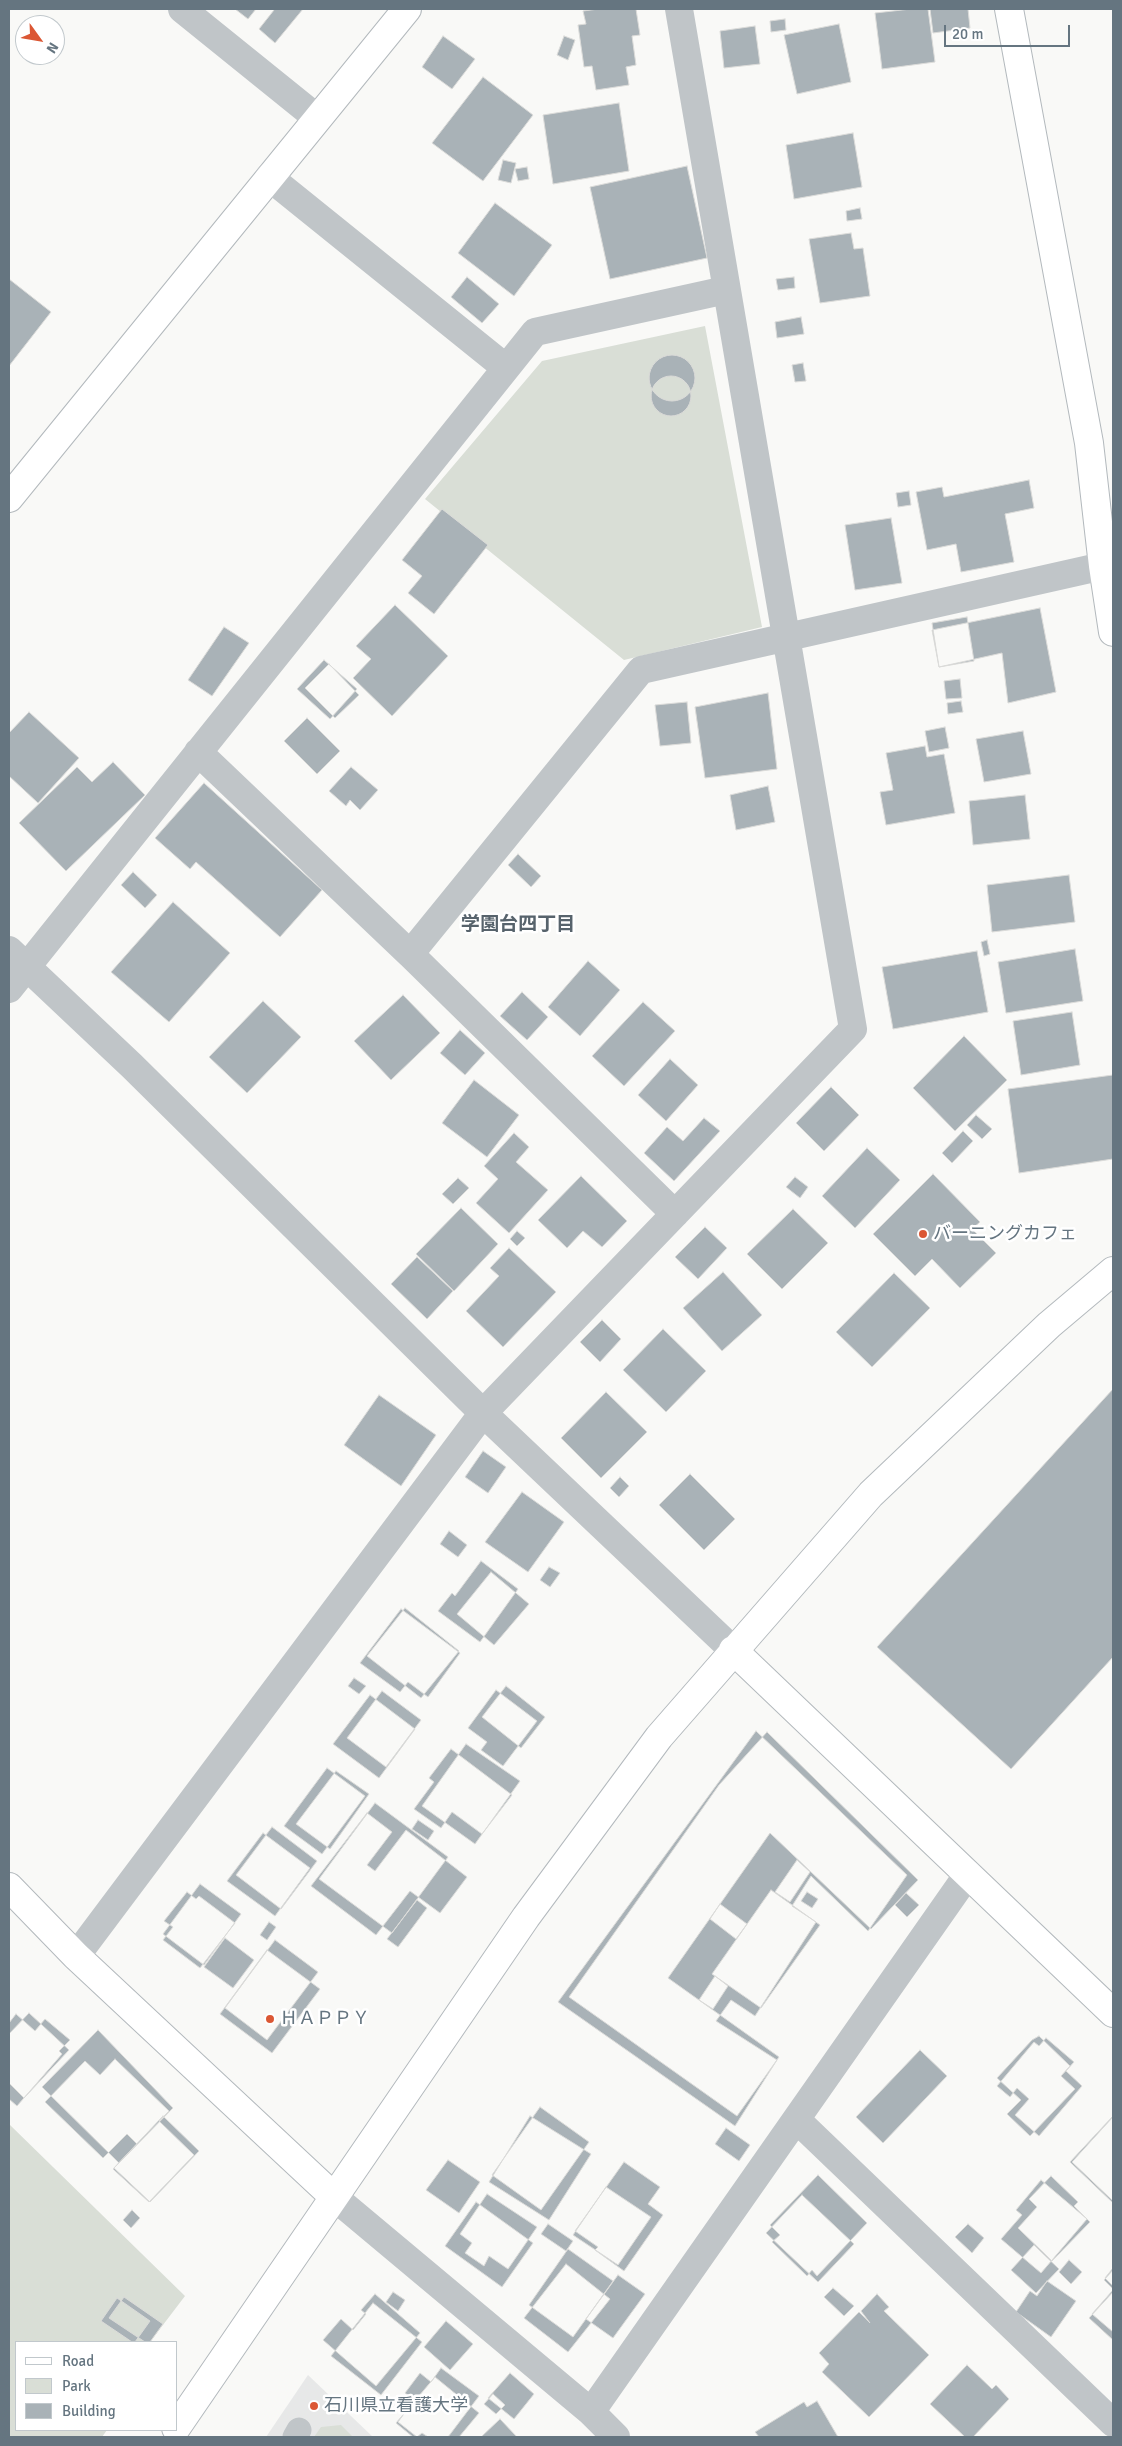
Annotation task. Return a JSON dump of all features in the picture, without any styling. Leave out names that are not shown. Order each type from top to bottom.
[{"type":"street","points":[[182,9],[317,118]]},
{"type":"street","points":[[9,498],[407,9]]},
{"type":"street","points":[[76,1956],[482,1413],[853,1029],[679,9]]},
{"type":"street","points":[[1009,9],[1088,443],[1113,632]]},
{"type":"street","points":[[269,177],[506,368]]},
{"type":"street","points":[[9,990],[17,959],[198,752],[535,332],[726,290]]},
{"type":"street","points":[[410,954],[641,670],[786,639],[1103,566]]},
{"type":"street","points":[[198,752],[410,954],[675,1214]]},
{"type":"street","points":[[17,959],[132,1066],[482,1413],[1113,2013]]},
{"type":"street","points":[[178,2426],[526,1916],[659,1737],[871,1494],[1049,1325],[1113,1271]]},
{"type":"street","points":[[591,2412],[968,1874]]},
{"type":"street","points":[[9,1886],[76,1956],[334,2198],[591,2412],[616,2437]]},
{"type":"street","points":[[796,2120],[1113,2423]]},
{"type":"shaded area","name":"石川県立看護大学","points":[[308,2375],[373,2437],[266,2437]]},
{"type":"green space","points":[[705,326],[762,627],[624,660],[425,499],[542,361]]},
{"type":"green space","points":[[9,2124],[185,2296],[151,2341],[15,2341],[15,2431],[106,2431],[102,2437],[9,2437]]},
{"type":"green space","points":[[341,2425],[353,2437],[314,2437],[321,2427]]},
{"type":"building","points":[[235,9],[256,9],[248,19]]},
{"type":"building","points":[[272,9],[303,9],[275,43],[259,29],[274,10]]},
{"type":"building","points":[[636,9],[640,35],[632,36],[636,65],[626,67],[629,85],[596,90],[592,66],[584,67],[578,25],[586,24],[583,11]]},
{"type":"building","points":[[928,9],[935,62],[882,69],[875,13]]},
{"type":"building","points":[[930,9],[968,9],[970,28],[933,33]]},
{"type":"building","points":[[785,19],[786,30],[771,32],[770,21]]},
{"type":"building","points":[[839,24],[851,82],[797,94],[784,35]]},
{"type":"building","points":[[755,26],[760,64],[724,68],[720,31]]},
{"type":"building","points":[[443,36],[475,59],[452,89],[422,67]]},
{"type":"building","points":[[564,36],[575,40],[568,60],[557,55]]},
{"type":"building","points":[[483,77],[533,115],[483,181],[432,143]]},
{"type":"building","points":[[619,103],[629,171],[553,184],[543,115]]},
{"type":"building","points":[[853,133],[862,187],[794,199],[786,145]]},
{"type":"building","points":[[503,160],[516,163],[511,183],[498,180]]},
{"type":"building","points":[[687,166],[707,258],[610,279],[590,187]]},
{"type":"building","points":[[527,167],[529,179],[518,181],[515,169]]},
{"type":"building","points":[[495,203],[552,245],[514,296],[458,253]]},
{"type":"building","points":[[860,208],[862,219],[847,221],[846,211]]},
{"type":"building","points":[[851,233],[854,249],[863,248],[870,296],[820,303],[809,239]]},
{"type":"building","points":[[467,277],[499,304],[482,323],[451,297]]},
{"type":"building","points":[[794,277],[795,288],[778,290],[776,279]]},
{"type":"building","points":[[9,279],[51,312],[9,366]]},
{"type":"building","points":[[801,317],[804,334],[777,338],[775,322]]},
{"type":"building","points":[[672,355],[685,359],[691,365],[695,378],[691,391],[685,397],[672,401],[659,397],[653,391],[649,378],[653,365],[659,359]]},
{"type":"building","points":[[803,363],[806,381],[795,382],[792,365]]},
{"type":"building","points":[[675,376],[682,379],[688,385],[691,396],[690,404],[682,413],[675,416],[667,416],[660,413],[652,404],[651,392],[654,385],[663,377]]},
{"type":"building","points":[[1029,480],[1034,508],[1005,514],[1014,562],[961,572],[956,544],[927,550],[916,492],[942,487],[944,497]]},
{"type":"building","points":[[909,491],[911,505],[898,507],[896,493]]},
{"type":"building","points":[[442,509],[488,545],[434,614],[408,593],[422,576],[402,560]]},
{"type":"building","points":[[891,518],[902,583],[855,590],[845,525]]},
{"type":"building","points":[[395,605],[448,656],[392,716],[353,678],[371,659],[356,646]]},
{"type":"building","points":[[1040,608],[1056,692],[1008,703],[1002,653],[939,667],[932,630]]},
{"type":"building","points":[[967,617],[974,661],[939,667],[932,623]]},
{"type":"building","points":[[224,627],[249,643],[212,696],[188,680]]},
{"type":"building","points":[[324,660],[357,689],[330,719],[297,689]]},
{"type":"building","points":[[329,664],[359,695],[335,718],[305,688]]},
{"type":"building","points":[[960,679],[962,698],[946,699],[944,681]]},
{"type":"building","points":[[768,693],[777,769],[705,778],[695,707]]},
{"type":"building","points":[[961,701],[963,712],[948,714],[947,703]]},
{"type":"building","points":[[687,702],[691,743],[660,746],[655,705]]},
{"type":"building","points":[[29,712],[79,758],[38,803],[9,776],[9,733]]},
{"type":"building","points":[[307,718],[340,751],[317,774],[284,741]]},
{"type":"building","points":[[945,727],[949,748],[929,752],[925,731]]},
{"type":"building","points":[[1023,731],[1031,774],[984,782],[976,739]]},
{"type":"building","points":[[925,746],[927,757],[944,754],[955,813],[886,825],[880,792],[893,790],[886,753]]},
{"type":"building","points":[[113,762],[145,795],[66,871],[19,823],[77,767],[92,782]]},
{"type":"building","points":[[351,767],[378,790],[360,810],[350,800],[346,806],[329,791]]},
{"type":"building","points":[[204,783],[322,890],[280,937],[196,862],[190,869],[155,838]]},
{"type":"building","points":[[768,786],[775,822],[736,830],[730,795]]},
{"type":"building","points":[[1025,795],[1030,839],[973,845],[969,801]]},
{"type":"building","points":[[518,854],[541,876],[531,887],[508,865]]},
{"type":"building","points":[[133,872],[157,895],[145,908],[121,885]]},
{"type":"building","points":[[1069,875],[1075,922],[992,932],[987,885]]},
{"type":"building","points":[[173,902],[230,953],[169,1022],[111,972]]},
{"type":"building","points":[[987,940],[990,954],[984,956],[981,942]]},
{"type":"building","points":[[1075,949],[1083,1001],[1006,1013],[998,962]]},
{"type":"building","points":[[977,951],[988,1012],[893,1029],[882,967]]},
{"type":"building","points":[[588,961],[620,990],[580,1036],[548,1007]]},
{"type":"building","points":[[522,992],[548,1017],[527,1040],[500,1016]]},
{"type":"building","points":[[403,995],[440,1033],[391,1080],[354,1041]]},
{"type":"building","points":[[263,1001],[301,1037],[247,1093],[209,1057]]},
{"type":"building","points":[[643,1002],[675,1031],[624,1086],[592,1056]]},
{"type":"building","points":[[1072,1012],[1080,1065],[1021,1075],[1013,1021]]},
{"type":"building","points":[[460,1030],[485,1053],[465,1075],[440,1053]]},
{"type":"building","points":[[964,1036],[1007,1080],[955,1131],[913,1088]]},
{"type":"building","points":[[670,1059],[698,1085],[666,1121],[638,1095]]},
{"type":"building","points":[[1113,1075],[1113,1159],[1019,1173],[1008,1089]]},
{"type":"building","points":[[474,1080],[519,1115],[487,1157],[442,1123]]},
{"type":"building","points":[[831,1087],[859,1115],[824,1151],[796,1123]]},
{"type":"building","points":[[976,1115],[992,1129],[982,1139],[967,1125]]},
{"type":"building","points":[[704,1118],[720,1131],[674,1181],[644,1153],[667,1127],[683,1141]]},
{"type":"building","points":[[963,1131],[973,1141],[952,1163],[942,1153]]},
{"type":"building","points":[[514,1133],[529,1147],[516,1162],[548,1190],[509,1233],[476,1203],[498,1179],[484,1166]]},
{"type":"building","points":[[867,1148],[900,1180],[855,1228],[822,1196]]},
{"type":"building","points":[[933,1174],[980,1222],[972,1229],[996,1253],[960,1288],[932,1259],[915,1276],[873,1234]]},
{"type":"building","points":[[581,1176],[627,1221],[602,1247],[583,1231],[567,1248],[538,1220]]},
{"type":"building","points":[[795,1177],[808,1187],[800,1198],[786,1187]]},
{"type":"building","points":[[458,1178],[469,1188],[453,1204],[442,1194]]},
{"type":"building","points":[[461,1208],[498,1244],[454,1291],[416,1254]]},
{"type":"building","points":[[793,1209],[828,1243],[782,1289],[747,1254]]},
{"type":"building","points":[[705,1227],[727,1248],[698,1279],[675,1257]]},
{"type":"building","points":[[517,1231],[525,1238],[517,1246],[510,1239]]},
{"type":"building","points":[[509,1248],[556,1292],[503,1347],[466,1311],[499,1276],[490,1268]]},
{"type":"building","points":[[417,1257],[453,1291],[427,1319],[391,1284]]},
{"type":"building","points":[[723,1272],[762,1315],[722,1351],[683,1308]]},
{"type":"building","points":[[894,1273],[930,1308],[872,1367],[836,1332]]},
{"type":"building","points":[[602,1320],[621,1339],[600,1362],[580,1342]]},
{"type":"building","points":[[663,1329],[706,1371],[666,1412],[623,1370]]},
{"type":"building","points":[[1113,1389],[1113,1657],[1011,1769],[877,1647]]},
{"type":"building","points":[[606,1392],[647,1432],[601,1478],[561,1438]]},
{"type":"building","points":[[379,1395],[436,1435],[401,1486],[344,1445]]},
{"type":"building","points":[[483,1451],[506,1467],[488,1493],[465,1477]]},
{"type":"building","points":[[690,1474],[735,1519],[704,1550],[659,1505]]},
{"type":"building","points":[[620,1477],[629,1486],[619,1497],[610,1488]]},
{"type":"building","points":[[522,1492],[564,1522],[528,1572],[485,1542]]},
{"type":"building","points":[[449,1531],[467,1545],[458,1557],[440,1544]]},
{"type":"building","points":[[481,1561],[518,1589],[480,1642],[438,1611],[452,1593],[455,1596]]},
{"type":"building","points":[[549,1567],[560,1573],[550,1587],[540,1580]]},
{"type":"building","points":[[491,1572],[529,1604],[494,1645],[457,1614]]},
{"type":"building","points":[[405,1608],[459,1651],[421,1698],[367,1656]]},
{"type":"building","points":[[401,1609],[460,1653],[428,1697],[408,1682],[400,1692],[360,1663]]},
{"type":"building","points":[[354,1678],[366,1686],[359,1694],[348,1686]]},
{"type":"building","points":[[506,1686],[545,1717],[521,1748],[482,1717]]},
{"type":"building","points":[[496,1690],[537,1721],[503,1766],[481,1750],[487,1742],[468,1728]]},
{"type":"building","points":[[382,1691],[421,1720],[386,1767],[347,1738]]},
{"type":"building","points":[[370,1695],[415,1729],[379,1778],[333,1744]]},
{"type":"building","points":[[756,1731],[907,1875],[868,1931],[811,1876],[792,1906],[816,1922],[755,2016],[731,2000],[716,2021],[777,2060],[735,2126],[558,2002]]},
{"type":"building","points":[[767,1732],[918,1880],[871,1929],[770,1833],[668,1978],[779,2057],[737,2116],[569,1997],[719,1785]]},
{"type":"building","points":[[466,1744],[520,1781],[475,1844],[422,1806]]},
{"type":"building","points":[[451,1749],[512,1795],[482,1834],[452,1812],[441,1828],[414,1809],[434,1782],[429,1778]]},
{"type":"building","points":[[327,1768],[365,1796],[322,1854],[284,1826]]},
{"type":"building","points":[[336,1771],[369,1794],[330,1849],[296,1824]]},
{"type":"building","points":[[375,1803],[448,1857],[392,1933],[319,1879]]},
{"type":"building","points":[[367,1813],[392,1832],[367,1865],[375,1871],[406,1830],[467,1877],[440,1913],[410,1891],[376,1935],[311,1886]]},
{"type":"building","points":[[418,1820],[434,1831],[428,1840],[412,1829]]},
{"type":"building","points":[[272,1827],[317,1861],[281,1909],[236,1875]]},
{"type":"building","points":[[263,1833],[310,1868],[275,1916],[227,1881]]},
{"type":"building","points":[[797,1860],[810,1872],[790,1902],[775,1892]]},
{"type":"building","points":[[200,1884],[241,1914],[204,1965],[163,1934]]},
{"type":"building","points":[[771,1890],[820,1925],[761,2008],[712,1974]]},
{"type":"building","points":[[187,1892],[196,1899],[199,1896],[235,1923],[200,1968],[163,1940],[173,1927],[164,1921]]},
{"type":"building","points":[[807,1892],[818,1899],[812,1908],[801,1901]]},
{"type":"building","points":[[906,1893],[919,1905],[907,1917],[895,1905]]},
{"type":"building","points":[[417,1900],[427,1908],[398,1947],[387,1939]]},
{"type":"building","points":[[720,1904],[747,1924],[736,1939],[710,1919]]},
{"type":"building","points":[[269,1922],[276,1927],[267,1940],[260,1935]]},
{"type":"building","points":[[225,1938],[254,1960],[233,1988],[204,1967]]},
{"type":"building","points":[[275,1940],[318,1972],[267,2040],[225,2008]]},
{"type":"building","points":[[267,1950],[320,1989],[272,2053],[220,2014]]},
{"type":"building","points":[[715,1976],[728,1986],[713,2009],[699,2000]]},
{"type":"building","points":[[29,2013],[69,2050],[24,2098],[9,2083],[9,2034]]},
{"type":"building","points":[[16,2014],[35,2031],[45,2019],[70,2040],[59,2051],[62,2054],[17,2106],[9,2099],[9,2023]]},
{"type":"building","points":[[98,2030],[173,2108],[119,2163],[42,2087]]},
{"type":"building","points":[[1039,2036],[1070,2066],[1061,2076],[1075,2089],[1030,2136],[1007,2114],[1021,2100],[997,2078],[1032,2040]]},
{"type":"building","points":[[1046,2038],[1074,2062],[1066,2071],[1082,2086],[1039,2136],[1015,2115],[1029,2099],[1017,2088],[1010,2097],[997,2086],[1034,2042],[1039,2046]]},
{"type":"building","points":[[920,2050],[947,2076],[883,2143],[856,2117]]},
{"type":"building","points":[[115,2059],[169,2111],[159,2121],[194,2155],[149,2202],[113,2169],[137,2144],[127,2134],[103,2158],[45,2102],[85,2061],[100,2075]]},
{"type":"building","points":[[540,2107],[589,2142],[541,2210],[492,2175]]},
{"type":"building","points":[[163,2116],[199,2151],[150,2202],[114,2168]]},
{"type":"building","points":[[530,2116],[591,2154],[549,2220],[489,2182]]},
{"type":"building","points":[[1113,2116],[1113,2200],[1112,2202],[1070,2162]]},
{"type":"building","points":[[1113,2119],[1113,2201],[1072,2162]]},
{"type":"building","points":[[726,2128],[750,2145],[739,2161],[715,2144]]},
{"type":"building","points":[[448,2160],[480,2182],[459,2213],[426,2190]]},
{"type":"building","points":[[624,2162],[660,2187],[648,2204],[663,2215],[624,2271],[595,2250],[598,2247],[575,2231]]},
{"type":"building","points":[[818,2175],[867,2223],[817,2276],[812,2270],[807,2276],[772,2242],[780,2235],[770,2225]]},
{"type":"building","points":[[1051,2176],[1078,2202],[1074,2206],[1090,2222],[1052,2261],[1018,2228],[1037,2207],[1029,2199]]},
{"type":"building","points":[[1041,2180],[1087,2219],[1041,2273],[1001,2239],[1022,2215],[1016,2210]]},
{"type":"building","points":[[606,2187],[651,2217],[618,2265],[573,2235]]},
{"type":"building","points":[[487,2194],[537,2227],[508,2269],[489,2256],[484,2266],[465,2253],[472,2243],[460,2234]]},
{"type":"building","points":[[802,2195],[854,2244],[818,2282],[766,2233]]},
{"type":"building","points":[[476,2202],[533,2243],[502,2287],[445,2246]]},
{"type":"building","points":[[132,2210],[140,2218],[131,2228],[123,2220]]},
{"type":"building","points":[[548,2224],[573,2241],[566,2251],[541,2234]]},
{"type":"building","points":[[968,2224],[984,2238],[972,2253],[955,2237]]},
{"type":"building","points":[[1034,2245],[1059,2269],[1036,2293],[1011,2270]]},
{"type":"building","points":[[568,2249],[613,2281],[573,2337],[529,2305]]},
{"type":"building","points":[[1069,2260],[1082,2272],[1071,2284],[1059,2272]]},
{"type":"building","points":[[566,2264],[610,2299],[568,2352],[524,2318]]},
{"type":"building","points":[[1113,2268],[1113,2286],[1105,2278]]},
{"type":"building","points":[[1113,2270],[1113,2289],[1104,2280]]},
{"type":"building","points":[[618,2275],[645,2294],[613,2338],[586,2319]]},
{"type":"building","points":[[1047,2281],[1076,2301],[1051,2337],[1016,2312],[1030,2291],[1037,2296]]},
{"type":"building","points":[[833,2288],[854,2306],[844,2316],[824,2297]]},
{"type":"building","points":[[1113,2290],[1113,2332],[1092,2314]]},
{"type":"building","points":[[393,2292],[405,2300],[398,2311],[386,2302]]},
{"type":"building","points":[[1113,2292],[1113,2340],[1089,2318]]},
{"type":"building","points":[[375,2294],[420,2333],[376,2386],[323,2340],[341,2319],[353,2330],[366,2314],[361,2310]]},
{"type":"building","points":[[877,2294],[889,2307],[884,2311],[929,2355],[869,2417],[822,2372],[829,2364],[819,2353],[859,2312],[870,2323],[861,2311]]},
{"type":"building","points":[[124,2297],[163,2324],[151,2341],[144,2341],[109,2318]]},
{"type":"building","points":[[117,2298],[150,2321],[136,2341],[131,2341],[101,2321]]},
{"type":"building","points":[[373,2303],[422,2342],[381,2395],[331,2356]]},
{"type":"building","points":[[446,2321],[473,2344],[450,2370],[424,2347]]},
{"type":"building","points":[[967,2365],[992,2389],[996,2385],[1009,2399],[973,2437],[965,2437],[930,2404]]},
{"type":"building","points":[[441,2368],[479,2396],[448,2437],[428,2437],[422,2433],[417,2437],[398,2422],[414,2400],[405,2393],[420,2373],[431,2382]]},
{"type":"building","points":[[510,2373],[534,2394],[514,2419],[488,2398]]},
{"type":"building","points":[[435,2377],[479,2413],[459,2437],[413,2437],[396,2423]]},
{"type":"building","points":[[493,2394],[505,2405],[496,2414],[484,2404]]},
{"type":"building","points":[[817,2401],[838,2437],[759,2437],[755,2432],[804,2402],[807,2407]]},
{"type":"building","points":[[500,2419],[517,2437],[481,2437]]},
{"type":"place","name":"バーニングカフェ","points":[[923,1234]]},
{"type":"place","name":"ＨＡＰＰＹ","points":[[270,2019]]},
{"type":"place","name":"石川県立看護大学","points":[[314,2406]]},
{"type":"district","name":"学園台四丁目","points":[[518,925]]}]
